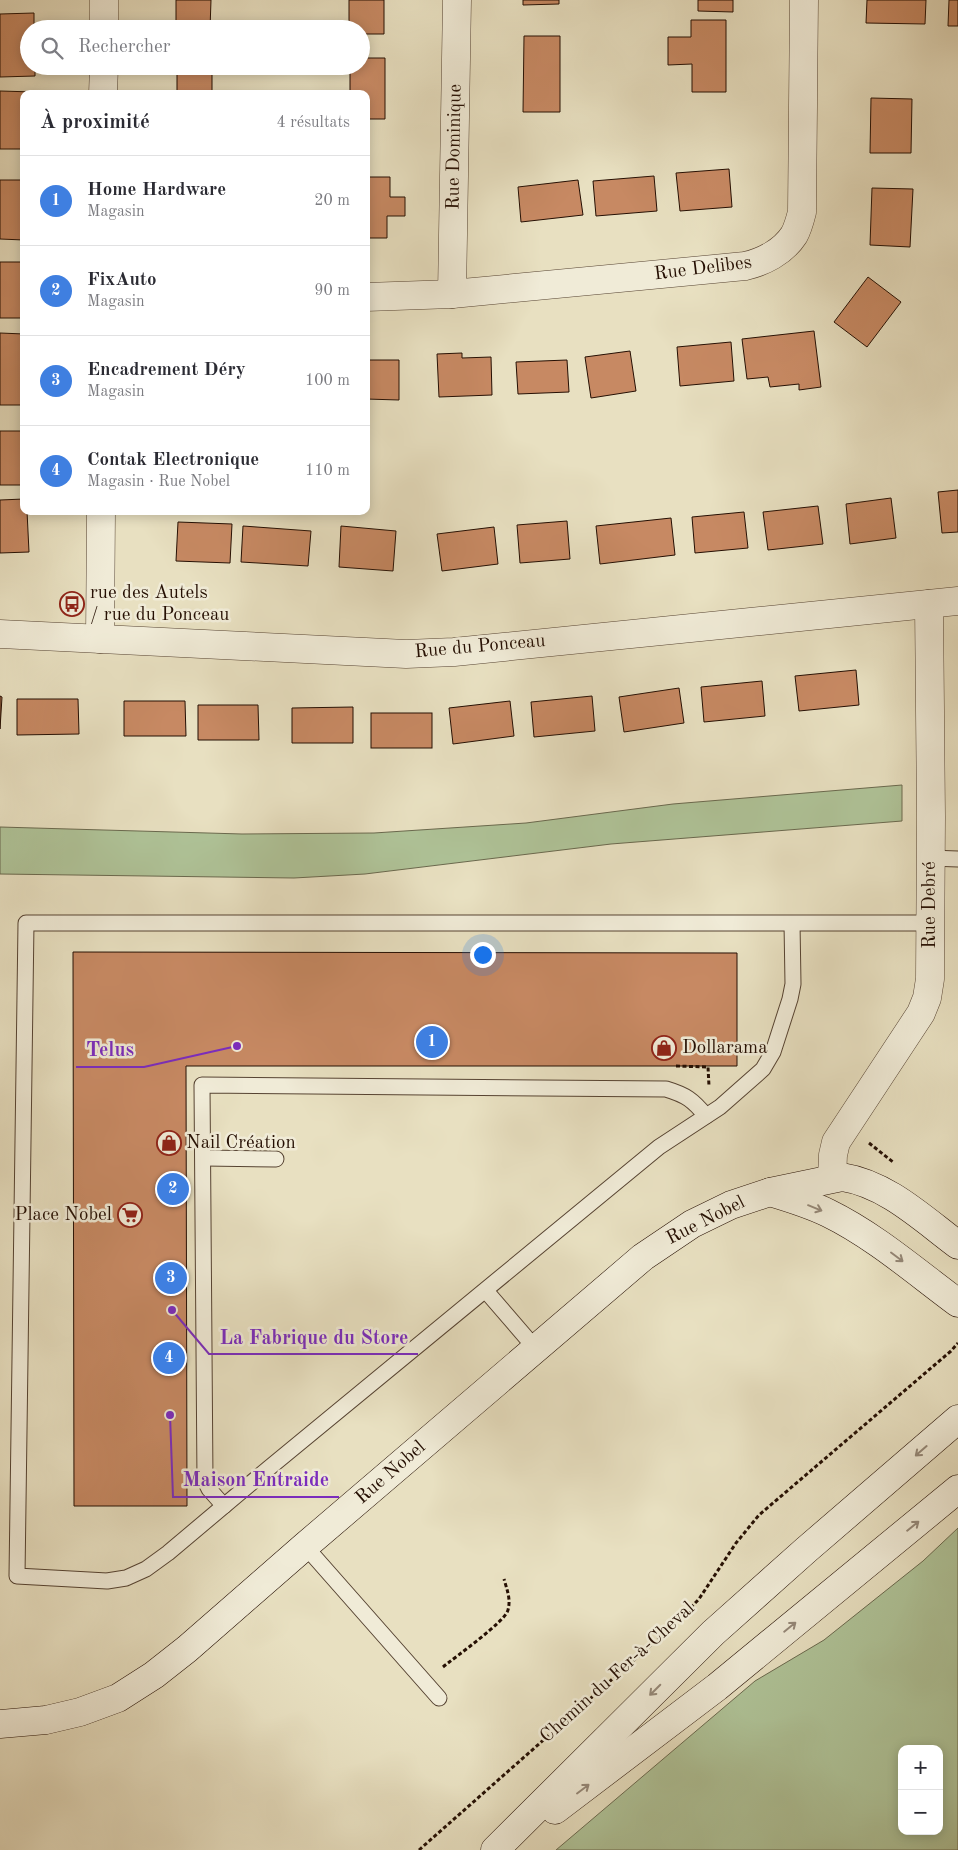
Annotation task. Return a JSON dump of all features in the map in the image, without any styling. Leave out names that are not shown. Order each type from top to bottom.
[{"type":"street","points":[[104,0],[104,20]]},
{"type":"street","name":"Rue Dominique","points":[[452,294],[458,0]]},
{"type":"street","name":"Rue Delibes","points":[[370,297],[452,294],[745,266],[759,263],[772,256],[794,235],[802,212],[804,0]]},
{"type":"street","points":[[104,75],[104,90]]},
{"type":"street","points":[[100,639],[101,515]]},
{"type":"street","name":"Rue du Ponceau","points":[[0,634],[406,654],[454,652],[958,601]]},
{"type":"street","name":"Rue Debré","points":[[832,1178],[833,1155],[836,1142],[921,1013],[930,980],[929,604]]},
{"type":"street","name":"Rue Nobel","points":[[0,1724],[46,1720],[80,1712],[101,1706],[132,1690],[188,1649],[305,1546],[643,1257],[692,1224],[730,1205],[770,1192],[842,1177],[857,1180],[880,1189],[958,1245]]},
{"type":"street","name":"Rue Nobel","points":[[770,1192],[815,1208],[843,1221],[876,1242],[958,1303]]},
{"type":"street","name":"Chemin du Fer-à-Cheval","points":[[495,1850],[713,1633],[806,1550],[958,1420]]},
{"type":"street","points":[[502,1850],[717,1687],[958,1489]]},
{"type":"lane","points":[[930,858],[958,859]]},
{"type":"lane","points":[[792,923],[793,984],[773,1052],[762,1069],[720,1107],[659,1147],[146,1569],[126,1578],[108,1581],[17,1576],[26,923],[792,923],[929,923]]},
{"type":"lane","points":[[224,1506],[205,1481],[202,1085],[666,1089],[683,1094],[694,1101],[706,1116]]},
{"type":"lane","points":[[204,1158],[276,1159]]},
{"type":"lane","points":[[486,1291],[536,1349]]},
{"type":"lane","points":[[305,1546],[439,1698]]},
{"type":"path","name":"Chemin du Fer-à-Cheval","points":[[419,1850],[677,1622],[699,1599],[736,1543],[760,1515],[958,1343]]},
{"type":"path","points":[[424,1681],[498,1623],[508,1612],[509,1598],[504,1579]]},
{"type":"green space","points":[[902,785],[902,821],[611,844],[365,874],[294,878],[0,874],[0,827],[242,834],[374,833],[526,823],[673,804]]},
{"type":"green space","points":[[958,1528],[958,1850],[556,1850],[755,1681],[824,1640],[923,1561]]},
{"type":"building","points":[[176,0],[211,0],[210,20],[176,20]]},
{"type":"building","points":[[349,0],[384,0],[384,34],[370,34],[370,20],[349,20]]},
{"type":"building","points":[[523,0],[559,0],[559,4],[523,5]]},
{"type":"building","points":[[698,0],[733,0],[733,12],[698,11]]},
{"type":"building","points":[[867,0],[926,0],[925,24],[866,23]]},
{"type":"building","points":[[949,0],[958,0],[958,26],[948,26]]},
{"type":"building","points":[[34,13],[34,20],[20,20],[20,75],[35,76],[0,77],[0,14]]},
{"type":"building","points":[[691,20],[726,20],[726,92],[692,92],[692,64],[668,65],[668,37],[691,37]]},
{"type":"building","points":[[524,36],[560,36],[560,112],[523,112]]},
{"type":"building","points":[[370,58],[385,58],[385,119],[370,119],[370,90],[350,90],[350,75],[370,75]]},
{"type":"building","points":[[177,75],[212,75],[212,90],[177,90]]},
{"type":"building","points":[[0,91],[20,92],[20,149],[0,149]]},
{"type":"building","points":[[871,98],[912,99],[911,153],[870,153]]},
{"type":"building","points":[[729,169],[732,207],[680,211],[676,173]]},
{"type":"building","points":[[654,176],[657,211],[596,216],[593,181]]},
{"type":"building","points":[[370,177],[390,177],[390,197],[405,197],[405,216],[387,216],[387,238],[370,238]]},
{"type":"building","points":[[0,180],[20,180],[20,240],[0,239]]},
{"type":"building","points":[[578,180],[583,215],[521,222],[518,187]]},
{"type":"building","points":[[872,188],[913,189],[910,247],[870,245]]},
{"type":"building","points":[[0,262],[20,262],[20,318],[0,318]]},
{"type":"building","points":[[868,277],[901,302],[867,347],[834,322]]},
{"type":"building","points":[[814,331],[821,387],[799,390],[799,384],[770,387],[768,377],[747,379],[742,339]]},
{"type":"building","points":[[0,333],[20,334],[20,405],[0,405]]},
{"type":"building","points":[[731,342],[734,381],[680,386],[677,347]]},
{"type":"building","points":[[630,351],[636,391],[591,398],[585,357]]},
{"type":"building","points":[[462,353],[462,358],[491,357],[492,395],[439,397],[437,354]]},
{"type":"building","points":[[370,360],[399,360],[399,400],[370,399]]},
{"type":"building","points":[[567,360],[569,392],[518,394],[516,362]]},
{"type":"building","points":[[0,431],[20,431],[20,485],[0,485]]},
{"type":"building","points":[[958,490],[958,532],[942,533],[938,492]]},
{"type":"building","points":[[891,498],[896,538],[850,544],[846,504]]},
{"type":"building","points":[[20,499],[20,515],[27,515],[29,552],[0,553],[0,500]]},
{"type":"building","points":[[818,506],[823,544],[768,550],[763,512]]},
{"type":"building","points":[[744,512],[748,548],[695,553],[692,517]]},
{"type":"building","points":[[671,518],[675,555],[600,564],[596,526]]},
{"type":"building","points":[[567,521],[570,559],[520,563],[517,525]]},
{"type":"building","points":[[178,522],[232,524],[230,563],[176,561]]},
{"type":"building","points":[[243,526],[311,531],[308,566],[241,562]]},
{"type":"building","points":[[341,526],[396,531],[393,571],[339,567]]},
{"type":"building","points":[[494,527],[498,564],[442,571],[437,534]]},
{"type":"building","points":[[856,670],[859,705],[799,711],[795,676]]},
{"type":"building","points":[[762,681],[765,716],[704,722],[701,687]]},
{"type":"building","points":[[679,688],[684,723],[624,732],[619,697]]},
{"type":"building","points":[[0,696],[2,697],[0,729]]},
{"type":"building","points":[[592,696],[595,731],[534,737],[531,702]]},
{"type":"building","points":[[17,699],[78,699],[79,734],[17,735]]},
{"type":"building","points":[[124,701],[185,701],[186,736],[124,736]]},
{"type":"building","points":[[510,701],[514,736],[453,744],[449,708]]},
{"type":"building","points":[[198,705],[258,705],[259,740],[198,740]]},
{"type":"building","points":[[353,707],[353,743],[292,743],[292,708]]},
{"type":"building","points":[[371,713],[432,713],[432,748],[371,748]]},
{"type":"building","name":"Place Nobel","points":[[73,952],[737,953],[737,1066],[186,1066],[187,1506],[74,1506]]},
{"type":"place","name":"rue des Autels / rue du Ponceau","points":[[72,604]]},
{"type":"place","name":"Home Hardware","points":[[432,1042]]},
{"type":"place","name":"Telus","points":[[237,1046]]},
{"type":"place","name":"Dollarama","points":[[664,1048]]},
{"type":"place","name":"Nail Création","points":[[169,1143]]},
{"type":"place","name":"FixAuto","points":[[173,1189]]},
{"type":"place","name":"Place Nobel","points":[[130,1215]]},
{"type":"place","name":"Encadrement Déry","points":[[171,1278]]},
{"type":"place","name":"La Fabrique du Store","points":[[172,1310]]},
{"type":"place","name":"Contak Electronique","points":[[169,1358]]},
{"type":"place","name":"Maison Entraide","points":[[170,1415]]}]
